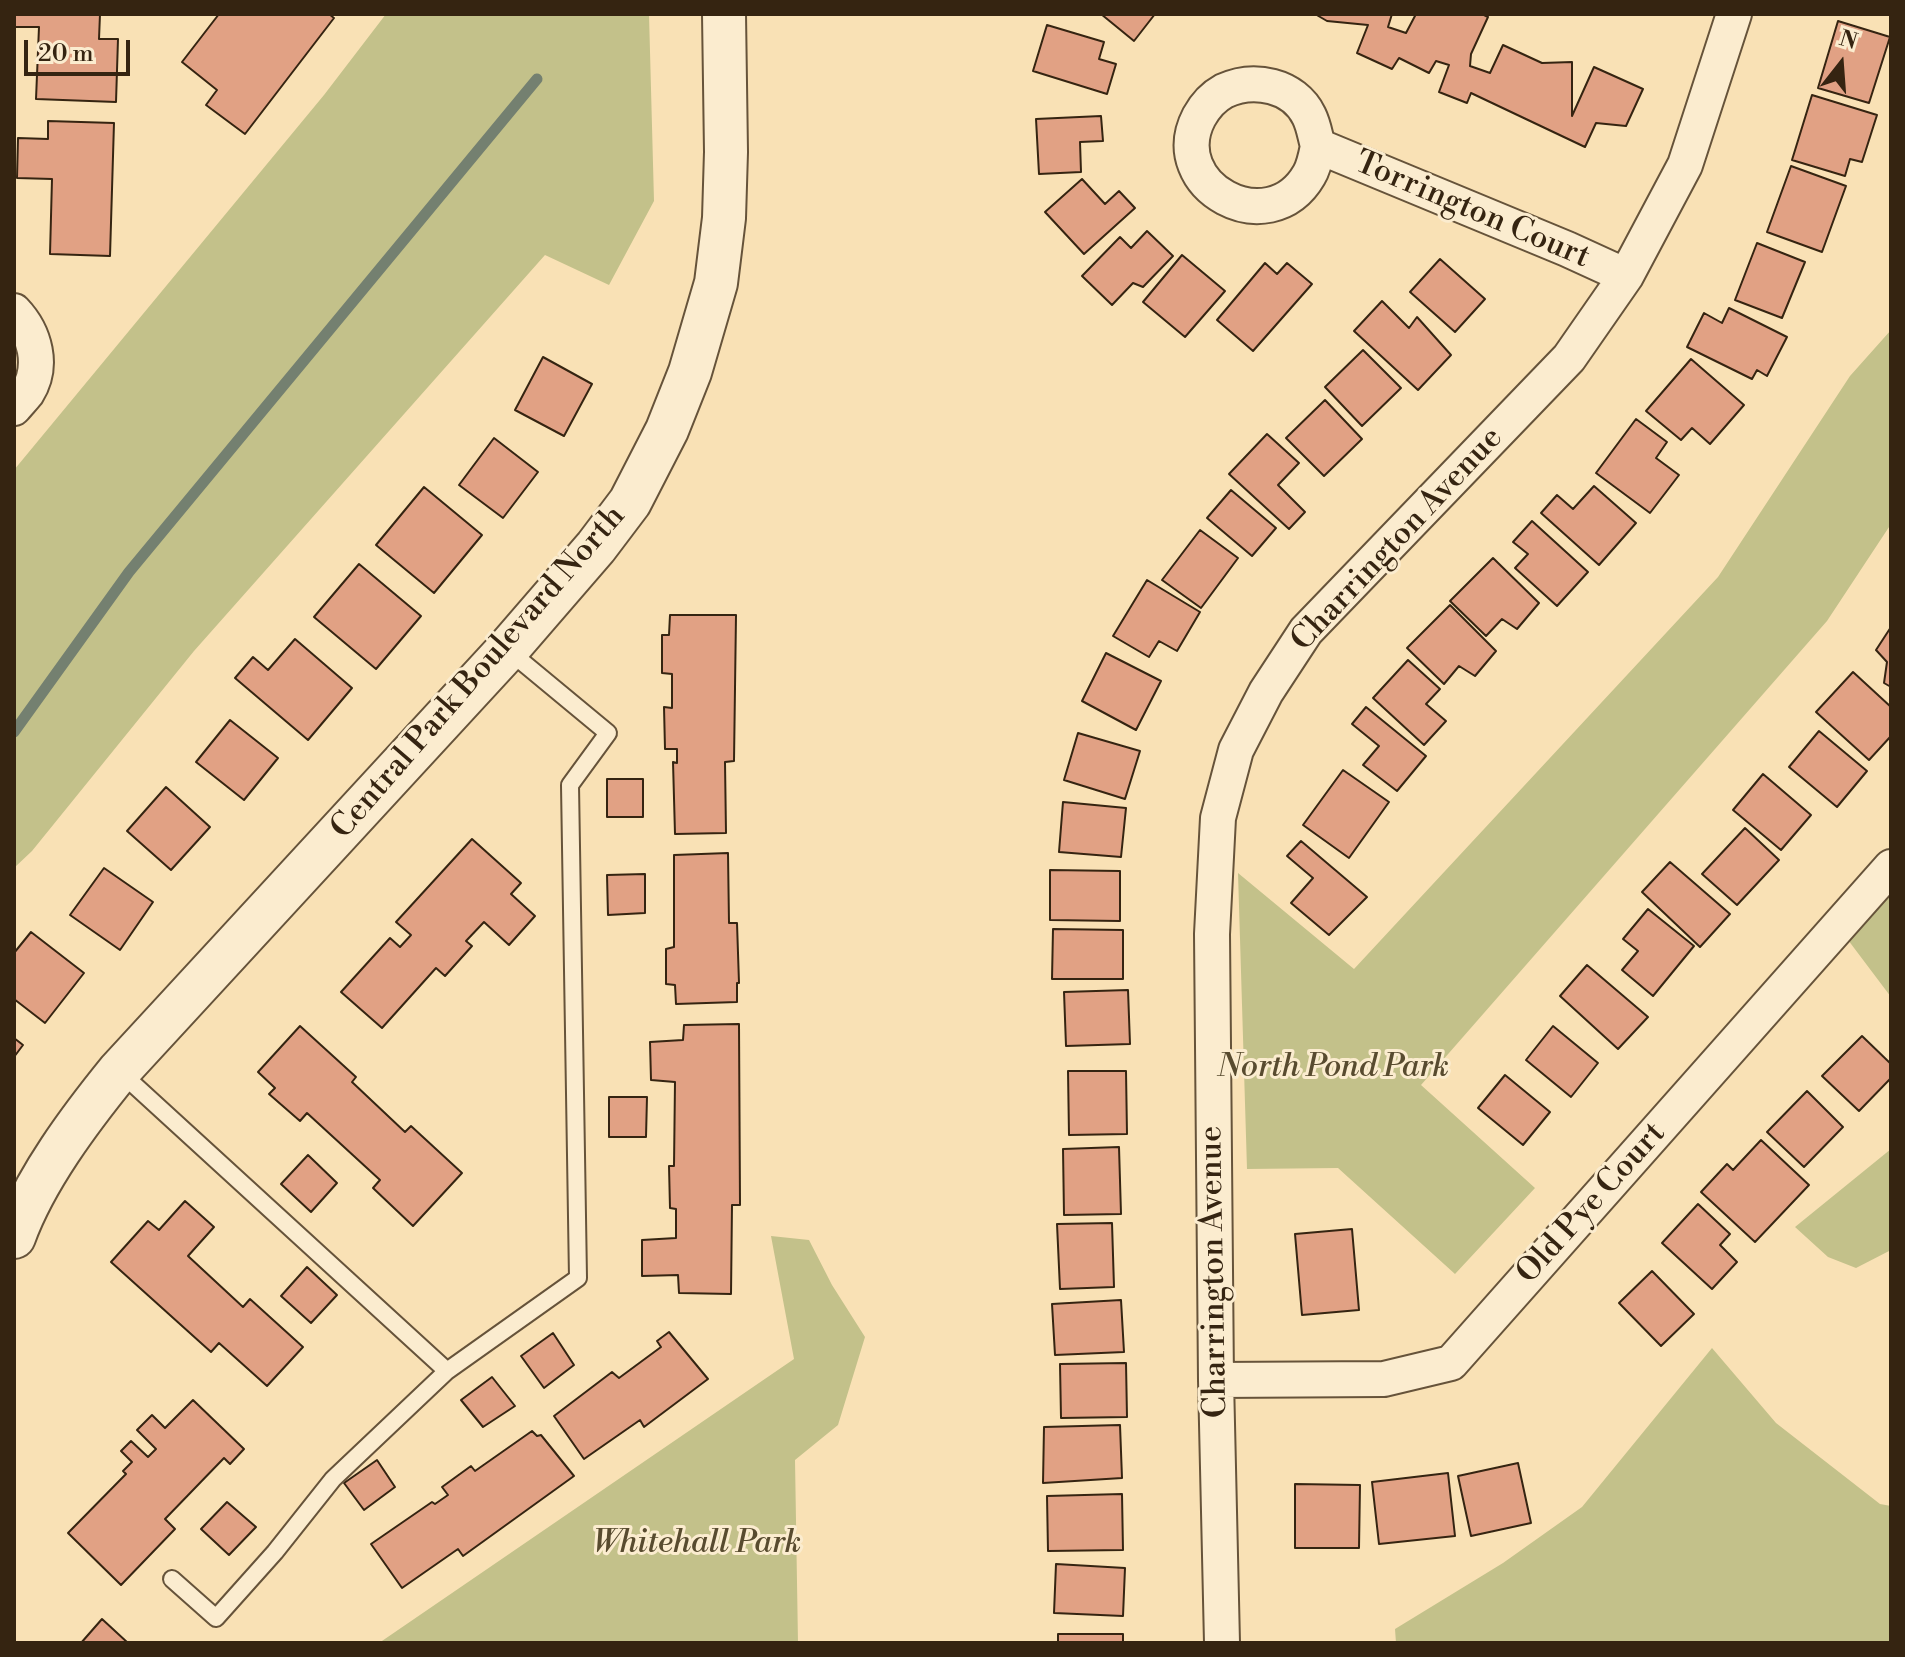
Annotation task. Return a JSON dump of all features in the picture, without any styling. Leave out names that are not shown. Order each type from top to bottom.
[{"type":"street","name":"Central Park Boulevard North","points":[[14,1237],[46,1172],[84,1114],[119,1071],[507,650],[596,547],[630,502],[667,430],[690,372],[716,283],[724,218],[726,152],[724,14]]},
{"type":"street","name":"Charrington Avenue","points":[[1222,1643],[1218,1567],[1212,934],[1218,818],[1236,750],[1266,692],[1306,631],[1569,358],[1626,276],[1685,165],[1734,14]]},
{"type":"street","name":"Torrington Court","points":[[1318,146],[1626,276]]},
{"type":"street","points":[[14,311],[29,329],[36,350],[35,372],[27,393],[14,408]]},
{"type":"street","name":"Old Pye Court","points":[[1216,1380],[1384,1379],[1451,1363],[1891,867]]},
{"type":"lane","points":[[172,1579],[216,1618],[275,1552],[333,1479],[447,1371],[578,1278],[570,785],[608,733],[507,650]]},
{"type":"lane","points":[[119,1071],[447,1371]]},
{"type":"green space","points":[[386,14],[649,14],[654,201],[609,285],[545,255],[194,651],[32,851],[14,868],[14,470],[324,95]]},
{"type":"green space","name":"North Pond Park","points":[[1891,330],[1891,524],[1827,621],[1421,1085],[1535,1188],[1455,1274],[1338,1168],[1247,1169],[1238,873],[1354,969],[1718,577],[1850,376]]},
{"type":"green space","points":[[1891,870],[1891,997],[1839,928]]},
{"type":"green space","points":[[1891,1149],[1891,1250],[1856,1268],[1828,1257],[1795,1227]]},
{"type":"green space","name":"Whitehall Park","points":[[771,1236],[809,1240],[832,1285],[865,1337],[838,1425],[795,1460],[798,1643],[379,1643],[794,1359]]},
{"type":"green space","points":[[1712,1348],[1776,1423],[1880,1504],[1891,1506],[1891,1643],[1396,1643],[1395,1629],[1503,1563],[1582,1507]]},
{"type":"building","points":[[14,14],[100,14],[99,39],[118,39],[116,102],[36,99],[39,27],[14,27]]},
{"type":"building","points":[[219,14],[329,14],[334,18],[245,134],[206,105],[217,90],[182,62]]},
{"type":"building","points":[[1101,14],[1155,14],[1134,41]]},
{"type":"building","points":[[1315,14],[1392,14],[1388,27],[1406,33],[1416,14],[1482,14],[1488,17],[1471,54],[1470,66],[1490,73],[1503,45],[1542,63],[1572,62],[1572,116],[1594,67],[1643,89],[1626,126],[1596,123],[1585,147],[1471,93],[1467,103],[1439,92],[1449,65],[1436,61],[1429,73],[1399,58],[1392,69],[1357,53],[1368,25],[1327,21]]},
{"type":"building","points":[[1838,21],[1890,37],[1869,103],[1818,88]]},
{"type":"building","points":[[1047,25],[1104,42],[1099,59],[1116,64],[1107,94],[1033,71]]},
{"type":"building","points":[[1812,95],[1877,115],[1862,162],[1850,159],[1845,176],[1792,160]]},
{"type":"building","points":[[1101,116],[1103,141],[1080,142],[1081,172],[1039,174],[1036,119]]},
{"type":"building","points":[[48,121],[114,123],[110,256],[50,254],[52,179],[17,178],[18,138],[48,139]]},
{"type":"building","points":[[1791,166],[1846,186],[1822,252],[1767,232]]},
{"type":"building","points":[[1082,179],[1105,204],[1119,191],[1135,208],[1084,254],[1045,212]]},
{"type":"building","points":[[1147,231],[1173,256],[1143,287],[1133,283],[1112,305],[1082,276],[1120,237],[1131,248]]},
{"type":"building","points":[[1757,243],[1805,262],[1782,318],[1735,300]]},
{"type":"building","points":[[1182,255],[1225,291],[1185,337],[1143,302]]},
{"type":"building","points":[[1440,259],[1485,299],[1455,332],[1410,292]]},
{"type":"building","points":[[1265,263],[1277,274],[1287,263],[1312,284],[1253,351],[1217,320]]},
{"type":"building","points":[[1382,301],[1409,328],[1417,317],[1451,355],[1418,390],[1354,331]]},
{"type":"building","points":[[1729,308],[1787,337],[1767,376],[1757,370],[1752,379],[1687,347],[1704,313],[1722,323]]},
{"type":"building","points":[[1363,350],[1401,388],[1362,426],[1325,387]]},
{"type":"building","points":[[543,357],[592,384],[564,436],[515,410]]},
{"type":"building","points":[[1691,359],[1744,405],[1710,444],[1692,428],[1681,440],[1646,411]]},
{"type":"building","points":[[1325,400],[1362,439],[1324,476],[1286,438]]},
{"type":"building","points":[[1636,419],[1667,442],[1656,458],[1679,475],[1650,513],[1596,473]]},
{"type":"building","points":[[1267,434],[1299,463],[1278,485],[1305,512],[1289,529],[1229,474]]},
{"type":"building","points":[[494,438],[538,472],[503,518],[459,485]]},
{"type":"building","points":[[1594,486],[1636,523],[1599,565],[1541,513],[1557,495],[1573,509]]},
{"type":"building","points":[[424,487],[482,535],[434,593],[376,545]]},
{"type":"building","points":[[1231,490],[1276,528],[1252,556],[1207,518]]},
{"type":"building","points":[[1532,521],[1588,572],[1557,606],[1515,568],[1528,554],[1513,542]]},
{"type":"building","points":[[1200,530],[1238,558],[1201,608],[1162,580]]},
{"type":"building","points":[[1493,558],[1539,603],[1517,629],[1502,619],[1486,636],[1450,601]]},
{"type":"building","points":[[359,564],[421,616],[376,669],[314,617]]},
{"type":"building","points":[[1147,580],[1200,612],[1177,651],[1159,641],[1149,657],[1113,636]]},
{"type":"building","points":[[1450,605],[1496,651],[1475,676],[1459,666],[1444,684],[1407,648]]},
{"type":"building","points":[[670,615],[736,615],[734,761],[725,762],[726,833],[675,834],[673,762],[677,763],[677,749],[665,749],[664,707],[672,708],[672,674],[662,673],[662,635],[669,635]]},
{"type":"building","points":[[1891,627],[1891,687],[1884,683],[1887,662],[1876,650]]},
{"type":"building","points":[[295,639],[352,688],[308,740],[235,678],[253,657],[268,670]]},
{"type":"building","points":[[1106,653],[1161,681],[1136,730],[1082,701]]},
{"type":"building","points":[[1408,660],[1440,689],[1426,704],[1446,721],[1424,745],[1373,698]]},
{"type":"building","points":[[1853,672],[1891,707],[1891,736],[1869,760],[1816,712]]},
{"type":"building","points":[[1366,707],[1426,756],[1397,791],[1363,765],[1379,746],[1352,724]]},
{"type":"building","points":[[230,720],[278,758],[244,800],[196,762]]},
{"type":"building","points":[[1819,731],[1867,771],[1837,807],[1789,767]]},
{"type":"building","points":[[1078,733],[1140,751],[1125,799],[1064,780]]},
{"type":"building","points":[[1343,770],[1389,802],[1349,858],[1303,825]]},
{"type":"building","points":[[1763,774],[1811,815],[1781,850],[1733,810]]},
{"type":"building","points":[[607,779],[643,779],[643,817],[607,817]]},
{"type":"building","points":[[166,787],[210,827],[171,870],[127,831]]},
{"type":"building","points":[[1063,802],[1126,808],[1121,857],[1059,852]]},
{"type":"building","points":[[1745,828],[1779,860],[1737,905],[1702,874]]},
{"type":"building","points":[[472,839],[521,883],[511,894],[535,916],[509,945],[484,922],[466,941],[472,946],[445,976],[436,968],[382,1028],[341,992],[390,938],[400,947],[411,935],[396,922]]},
{"type":"building","points":[[1301,841],[1367,897],[1329,935],[1291,903],[1313,878],[1287,856]]},
{"type":"building","points":[[728,853],[729,923],[737,923],[737,1002],[676,1004],[675,985],[666,984],[666,949],[674,947],[674,855]]},
{"type":"building","points":[[1670,862],[1730,914],[1700,947],[1642,892]]},
{"type":"building","points":[[104,868],[153,902],[120,950],[70,915]]},
{"type":"building","points":[[1050,870],[1120,871],[1120,921],[1050,920]]},
{"type":"building","points":[[645,874],[645,913],[608,915],[607,875]]},
{"type":"building","points":[[1648,909],[1694,946],[1653,996],[1622,970],[1638,951],[1623,939]]},
{"type":"building","points":[[1053,929],[1123,930],[1123,979],[1052,979]]},
{"type":"building","points":[[31,932],[84,973],[45,1023],[14,999],[14,953]]},
{"type":"building","points":[[1587,965],[1648,1017],[1618,1049],[1560,996]]},
{"type":"building","points":[[1128,990],[1130,1044],[1066,1046],[1064,992]]},
{"type":"building","points":[[739,1024],[740,1205],[732,1205],[731,1294],[679,1293],[678,1275],[642,1276],[642,1240],[676,1238],[676,1209],[670,1208],[669,1166],[674,1166],[675,1082],[651,1080],[650,1042],[683,1040],[684,1025]]},
{"type":"building","points":[[300,1026],[356,1077],[352,1082],[405,1132],[411,1126],[462,1173],[413,1226],[373,1188],[380,1180],[307,1113],[300,1121],[269,1094],[275,1088],[258,1072]]},
{"type":"building","points":[[1553,1026],[1598,1063],[1571,1097],[1526,1060]]},
{"type":"building","points":[[1862,1036],[1891,1064],[1891,1078],[1859,1111],[1822,1076]]},
{"type":"building","points":[[14,1038],[23,1045],[14,1057]]},
{"type":"building","points":[[1068,1071],[1126,1071],[1127,1134],[1069,1135]]},
{"type":"building","points":[[1505,1075],[1550,1112],[1523,1145],[1478,1108]]},
{"type":"building","points":[[1807,1091],[1843,1127],[1804,1167],[1767,1132]]},
{"type":"building","points":[[609,1097],[647,1097],[646,1137],[609,1137]]},
{"type":"building","points":[[1761,1140],[1809,1185],[1755,1242],[1701,1192],[1727,1164],[1733,1170]]},
{"type":"building","points":[[1119,1147],[1121,1214],[1064,1215],[1063,1149]]},
{"type":"building","points":[[308,1155],[337,1183],[311,1212],[281,1184]]},
{"type":"building","points":[[185,1201],[214,1227],[188,1256],[243,1307],[250,1299],[303,1347],[267,1386],[219,1343],[211,1352],[111,1262],[148,1221],[159,1230]]},
{"type":"building","points":[[1698,1204],[1730,1234],[1720,1245],[1737,1262],[1712,1289],[1662,1243]]},
{"type":"building","points":[[1112,1223],[1114,1287],[1060,1289],[1057,1224]]},
{"type":"building","points":[[1352,1229],[1359,1310],[1302,1315],[1295,1234]]},
{"type":"building","points":[[307,1267],[337,1295],[311,1323],[281,1296]]},
{"type":"building","points":[[1652,1271],[1694,1314],[1661,1346],[1619,1303]]},
{"type":"building","points":[[1121,1300],[1124,1352],[1055,1355],[1052,1304]]},
{"type":"building","points":[[669,1332],[708,1379],[644,1427],[640,1420],[584,1459],[554,1416],[612,1372],[619,1378],[661,1347],[657,1341]]},
{"type":"building","points":[[553,1333],[574,1365],[544,1388],[521,1356]]},
{"type":"building","points":[[1126,1363],[1127,1417],[1061,1418],[1060,1364]]},
{"type":"building","points":[[492,1377],[515,1406],[483,1427],[461,1400]]},
{"type":"building","points":[[193,1400],[244,1449],[230,1464],[224,1458],[165,1519],[175,1529],[121,1585],[68,1533],[126,1474],[123,1471],[132,1462],[121,1451],[131,1441],[148,1457],[156,1449],[137,1430],[152,1415],[165,1428]]},
{"type":"building","points":[[1120,1425],[1122,1478],[1043,1483],[1044,1427]]},
{"type":"building","points":[[532,1431],[537,1436],[541,1435],[574,1476],[463,1556],[458,1549],[402,1588],[371,1544],[432,1502],[435,1504],[448,1495],[442,1487],[471,1466],[475,1471]]},
{"type":"building","points":[[377,1460],[395,1487],[364,1510],[344,1483]]},
{"type":"building","points":[[1518,1463],[1531,1523],[1471,1536],[1458,1476]]},
{"type":"building","points":[[1448,1473],[1455,1536],[1379,1544],[1372,1482]]},
{"type":"building","points":[[1295,1484],[1360,1485],[1359,1548],[1295,1548]]},
{"type":"building","points":[[1122,1494],[1123,1550],[1048,1551],[1047,1496]]},
{"type":"building","points":[[227,1502],[256,1527],[229,1555],[201,1529]]},
{"type":"building","points":[[1056,1564],[1125,1568],[1123,1616],[1054,1613]]},
{"type":"building","points":[[102,1619],[128,1643],[81,1643]]},
{"type":"building","points":[[1058,1634],[1123,1634],[1123,1643],[1058,1643]]},
{"type":"waterway","points":[[14,732],[129,572],[537,79]]}]
